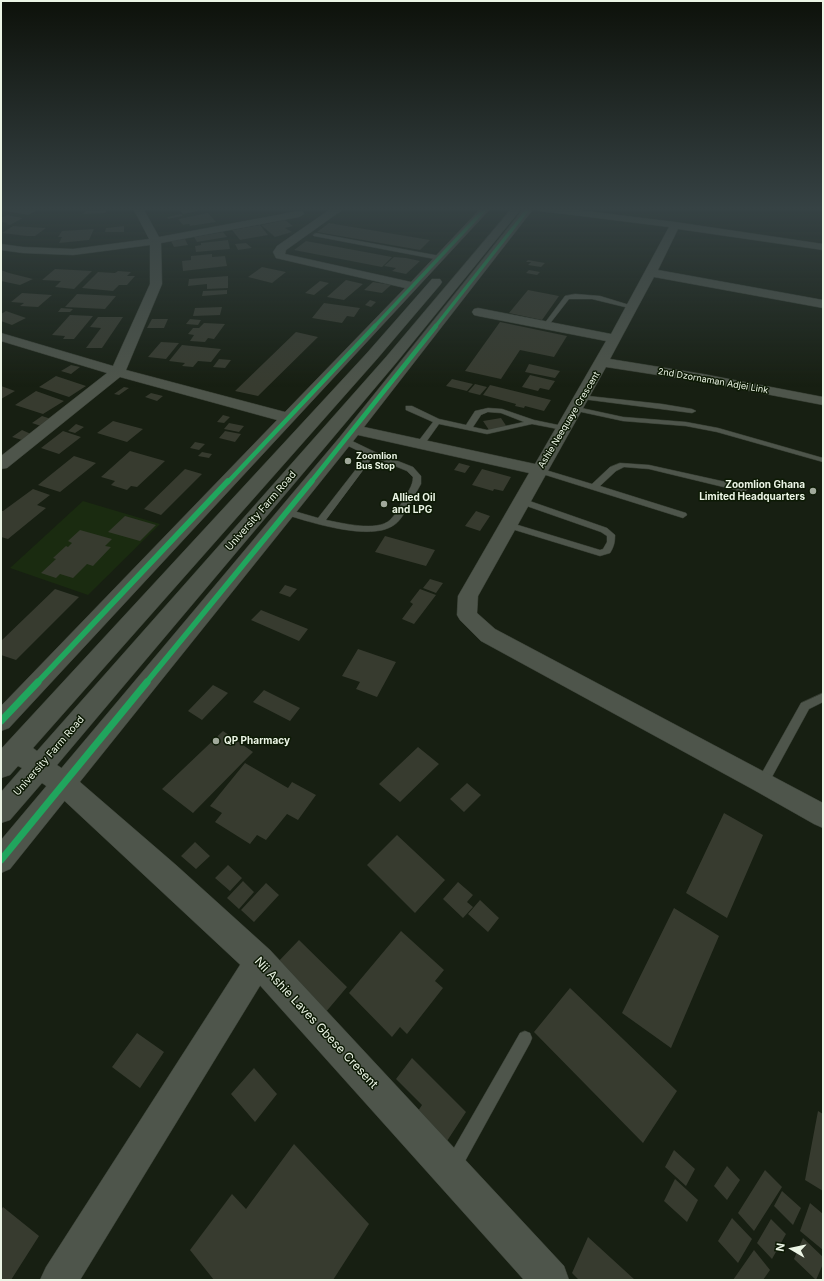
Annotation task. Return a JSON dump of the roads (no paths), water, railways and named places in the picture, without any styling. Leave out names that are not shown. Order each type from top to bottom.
[{"type":"street","points":[[1,464],[118,372],[156,284],[156,268]]},
{"type":"street","points":[[332,268],[413,286]]},
{"type":"street","points":[[1,721],[431,268]]},
{"type":"street","name":"University Farm Road","points":[[9,758],[372,356],[449,268]]},
{"type":"street","name":"University Farm Road","points":[[1,811],[52,775],[390,360],[467,268]]},
{"type":"street","points":[[1,860],[52,775],[287,512],[350,435],[482,268]]},
{"type":"street","name":"Ashie Neequaye Crescent","points":[[655,268],[603,362],[563,428],[468,596],[467,615],[488,635],[763,782]]},
{"type":"street","points":[[652,273],[823,304]]},
{"type":"street","points":[[478,312],[615,339]]},
{"type":"street","points":[[1,337],[118,372],[288,418]]},
{"type":"street","name":"2nd Dzornaman Adjei Link","points":[[603,362],[703,378],[823,401]]},
{"type":"street","points":[[350,435],[421,443],[539,470]]},
{"type":"street","name":"Nii Ashie Laves Gbese Cresent","points":[[9,758],[52,775],[166,875],[259,961],[550,1280]]},
{"type":"street","points":[[763,782],[823,816]]},
{"type":"street","points":[[59,1280],[259,961]]},
{"type":"lane","points":[[546,326],[567,297],[587,296],[604,298],[633,307]]},
{"type":"lane","points":[[579,402],[620,402],[662,406],[692,411]]},
{"type":"lane","points":[[579,402],[623,419],[686,424],[718,430],[823,460]]},
{"type":"lane","points":[[409,408],[437,421],[487,432],[532,422]]},
{"type":"lane","points":[[468,428],[478,413],[488,410],[502,411],[532,422],[563,428]]},
{"type":"lane","points":[[421,443],[437,421]]},
{"type":"lane","points":[[287,512],[320,522],[366,528],[381,528],[392,522],[417,484],[417,476],[410,469],[372,454],[350,435]]},
{"type":"lane","points":[[320,522],[372,454]]},
{"type":"lane","points":[[594,487],[613,469],[623,465],[649,468],[744,489]]},
{"type":"lane","points":[[539,470],[683,515]]},
{"type":"lane","points":[[508,525],[588,550],[600,553],[607,551],[611,542],[611,535],[604,530],[521,501]]},
{"type":"lane","points":[[763,782],[805,706],[823,697]]},
{"type":"lane","points":[[451,1170],[525,1038]]},
{"type":"place","name":"Zoomlion Bus Stop","points":[[348,461]]},
{"type":"place","name":"Zoomlion Ghana Limited Headquarters","points":[[813,491]]},
{"type":"place","name":"Allied Oil and LPG","points":[[384,504]]},
{"type":"place","name":"QP Pharmacy","points":[[216,741]]}]
